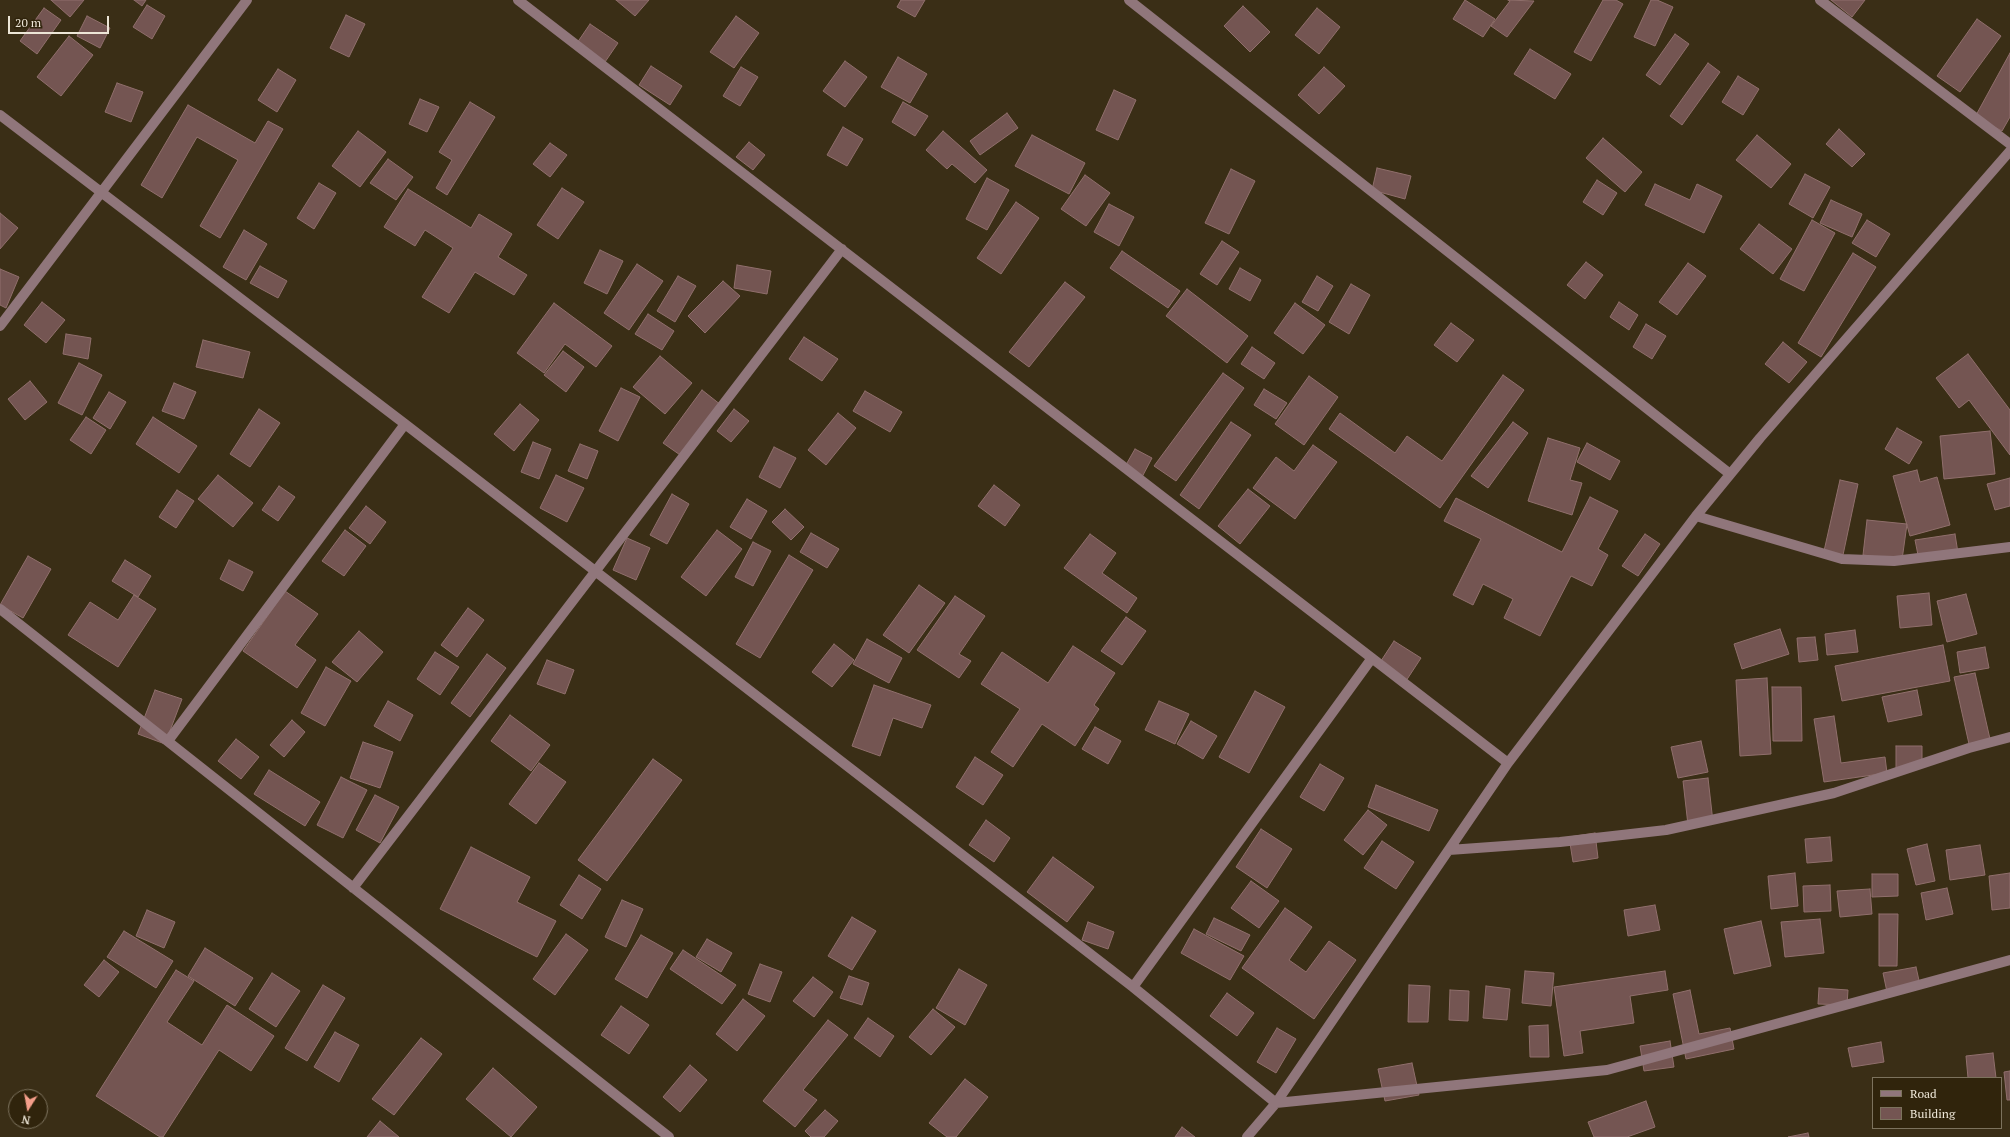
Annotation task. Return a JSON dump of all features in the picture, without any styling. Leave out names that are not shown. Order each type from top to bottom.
[{"type":"street","points":[[0,326],[247,0]]},
{"type":"street","points":[[518,0],[1508,763]]},
{"type":"street","points":[[1129,0],[1730,474]]},
{"type":"street","points":[[1820,0],[2010,144]]},
{"type":"street","points":[[0,115],[405,424],[1133,987],[1276,1103],[1607,1070],[2010,960]]},
{"type":"street","points":[[1247,1137],[1276,1103],[1508,763],[1696,516],[1760,438],[2010,151]]},
{"type":"street","points":[[353,888],[594,571],[842,249]]},
{"type":"street","points":[[168,741],[405,424]]},
{"type":"street","points":[[1696,516],[1842,559],[1894,561],[2010,547]]},
{"type":"street","points":[[0,609],[669,1137]]},
{"type":"street","points":[[1133,987],[1372,658]]},
{"type":"street","points":[[1449,850],[1560,842],[1666,830],[1834,793],[1969,748],[2010,737]]},
{"type":"building","points":[[51,0],[84,0],[70,17]]},
{"type":"building","points":[[134,0],[146,0],[142,6]]},
{"type":"building","points":[[616,0],[649,0],[635,16]]},
{"type":"building","points":[[901,0],[925,0],[915,17],[897,7]]},
{"type":"building","points":[[1465,0],[1495,19],[1483,37],[1453,19]]},
{"type":"building","points":[[1508,0],[1534,1],[1507,37],[1491,26],[1510,1]]},
{"type":"building","points":[[1603,0],[1616,0],[1623,4],[1591,61],[1574,52]]},
{"type":"building","points":[[1651,0],[1657,0],[1673,7],[1655,46],[1634,37]]},
{"type":"building","points":[[1831,0],[1865,0],[1852,17]]},
{"type":"building","points":[[147,5],[165,16],[152,39],[133,27]]},
{"type":"building","points":[[1243,6],[1270,32],[1250,52],[1224,26]]},
{"type":"building","points":[[44,8],[61,20],[37,54],[20,41]]},
{"type":"building","points":[[1317,8],[1340,27],[1319,54],[1295,35]]},
{"type":"building","points":[[346,15],[365,24],[349,57],[330,48]]},
{"type":"building","points":[[87,16],[110,28],[100,48],[77,36]]},
{"type":"building","points":[[736,16],[759,33],[734,68],[710,52]]},
{"type":"building","points":[[1977,19],[2001,36],[1960,92],[1937,76]]},
{"type":"building","points":[[590,24],[618,43],[605,62],[577,43]]},
{"type":"building","points":[[1675,34],[1689,44],[1660,85],[1646,75]]},
{"type":"building","points":[[69,36],[93,55],[61,96],[37,77]]},
{"type":"building","points":[[1530,49],[1571,74],[1555,99],[1514,74]]},
{"type":"building","points":[[2010,53],[2010,117],[2002,131],[1975,117]]},
{"type":"building","points":[[898,57],[927,74],[910,103],[881,87]]},
{"type":"building","points":[[845,61],[867,77],[845,107],[823,91]]},
{"type":"building","points":[[1708,63],[1720,72],[1682,125],[1670,116]]},
{"type":"building","points":[[651,66],[682,86],[670,105],[639,85]]},
{"type":"building","points":[[741,67],[758,77],[740,106],[723,96]]},
{"type":"building","points":[[1324,67],[1345,86],[1319,114],[1298,95]]},
{"type":"building","points":[[278,69],[296,80],[277,112],[258,100]]},
{"type":"building","points":[[1738,76],[1759,89],[1743,115],[1722,102]]},
{"type":"building","points":[[117,83],[143,92],[131,122],[105,112]]},
{"type":"building","points":[[1114,90],[1136,100],[1118,140],[1096,130]]},
{"type":"building","points":[[420,99],[439,107],[427,132],[409,124]]},
{"type":"building","points":[[470,102],[495,117],[447,195],[436,188],[452,160],[439,152]]},
{"type":"building","points":[[903,102],[928,116],[915,136],[892,122]]},
{"type":"building","points":[[188,105],[255,143],[268,121],[283,129],[220,238],[200,226],[238,160],[197,137],[162,198],[141,185]]},
{"type":"building","points":[[1007,113],[1018,128],[980,155],[970,141]]},
{"type":"building","points":[[843,127],[863,139],[847,166],[827,155]]},
{"type":"building","points":[[1839,129],[1865,154],[1852,167],[1826,144]]},
{"type":"building","points":[[358,131],[386,152],[360,187],[332,166]]},
{"type":"building","points":[[943,131],[987,170],[975,183],[952,164],[947,169],[926,150]]},
{"type":"building","points":[[1032,135],[1085,163],[1069,194],[1015,166]]},
{"type":"building","points":[[1757,135],[1791,164],[1771,188],[1736,160]]},
{"type":"building","points":[[1603,138],[1642,172],[1625,192],[1586,158]]},
{"type":"building","points":[[749,142],[765,155],[753,170],[736,157]]},
{"type":"building","points":[[550,143],[567,155],[550,177],[533,164]]},
{"type":"building","points":[[388,159],[413,177],[396,200],[370,183]]},
{"type":"building","points":[[1377,168],[1411,176],[1405,199],[1372,190]]},
{"type":"building","points":[[1231,169],[1255,181],[1229,234],[1205,223]]},
{"type":"building","points":[[1805,174],[1830,187],[1813,218],[1789,204]]},
{"type":"building","points":[[1085,175],[1110,193],[1086,226],[1061,209]]},
{"type":"building","points":[[987,178],[1009,190],[987,230],[966,219]]},
{"type":"building","points":[[1597,180],[1617,193],[1603,215],[1583,202]]},
{"type":"building","points":[[319,183],[336,193],[314,229],[297,218]]},
{"type":"building","points":[[1655,184],[1690,200],[1697,184],[1722,196],[1704,233],[1645,205]]},
{"type":"building","points":[[562,188],[584,202],[558,239],[537,225]]},
{"type":"building","points":[[408,189],[471,228],[479,214],[512,234],[498,257],[527,275],[514,295],[475,272],[449,313],[422,297],[453,248],[425,230],[415,246],[384,227]]},
{"type":"building","points":[[1831,200],[1862,214],[1852,237],[1820,223]]},
{"type":"building","points":[[1016,202],[1039,218],[1001,274],[977,258]]},
{"type":"building","points":[[1109,204],[1134,217],[1119,246],[1094,232]]},
{"type":"building","points":[[0,213],[18,228],[0,249]]},
{"type":"building","points":[[1812,220],[1835,233],[1804,291],[1780,279]]},
{"type":"building","points":[[1867,220],[1890,234],[1876,257],[1852,243]]},
{"type":"building","points":[[1759,224],[1792,249],[1773,274],[1740,249]]},
{"type":"building","points":[[244,230],[267,244],[246,280],[223,267]]},
{"type":"building","points":[[1222,241],[1239,252],[1217,285],[1200,274]]},
{"type":"building","points":[[600,250],[623,261],[607,294],[584,283]]},
{"type":"building","points":[[1122,251],[1180,291],[1168,308],[1110,268]]},
{"type":"building","points":[[1853,253],[1876,267],[1821,357],[1798,343]]},
{"type":"building","points":[[1586,262],[1603,275],[1585,299],[1567,285]]},
{"type":"building","points":[[1688,263],[1706,276],[1677,315],[1659,302]]},
{"type":"building","points":[[637,264],[663,281],[629,330],[604,313]]},
{"type":"building","points":[[737,265],[771,271],[767,294],[734,288]]},
{"type":"building","points":[[260,266],[287,281],[278,298],[250,283]]},
{"type":"building","points":[[1240,268],[1261,280],[1250,301],[1229,289]]},
{"type":"building","points":[[0,269],[19,277],[6,308],[0,305]]},
{"type":"building","points":[[678,276],[696,286],[675,322],[657,311]]},
{"type":"building","points":[[1317,276],[1333,286],[1318,311],[1302,302]]},
{"type":"building","points":[[723,281],[740,296],[705,333],[688,316]]},
{"type":"building","points":[[1065,282],[1085,297],[1029,367],[1009,352]]},
{"type":"building","points":[[1351,284],[1370,295],[1349,334],[1329,322]]},
{"type":"building","points":[[1187,289],[1248,336],[1227,363],[1166,316]]},
{"type":"building","points":[[42,302],[65,320],[46,343],[24,325]]},
{"type":"building","points":[[1619,302],[1638,315],[1629,330],[1610,317]]},
{"type":"building","points":[[554,303],[612,346],[596,367],[565,344],[544,373],[517,353]]},
{"type":"building","points":[[1295,303],[1325,325],[1303,354],[1274,333]]},
{"type":"building","points":[[648,314],[674,331],[662,350],[635,334]]},
{"type":"building","points":[[1451,323],[1474,340],[1457,362],[1434,345]]},
{"type":"building","points":[[1646,324],[1666,336],[1652,359],[1633,347]]},
{"type":"building","points":[[66,334],[91,338],[88,359],[63,354]]},
{"type":"building","points":[[804,337],[838,359],[822,381],[789,359]]},
{"type":"building","points":[[203,340],[250,352],[243,378],[196,367]]},
{"type":"building","points":[[1783,342],[1807,362],[1789,383],[1765,364]]},
{"type":"building","points":[[1252,347],[1275,363],[1264,379],[1241,364]]},
{"type":"building","points":[[563,351],[584,367],[566,392],[544,375]]},
{"type":"building","points":[[1968,354],[2010,410],[2010,455],[1969,400],[1959,408],[1936,378]]},
{"type":"building","points":[[660,356],[692,383],[665,414],[633,387]]},
{"type":"building","points":[[79,363],[102,375],[82,415],[58,403]]},
{"type":"building","points":[[1223,373],[1244,388],[1176,481],[1154,466]]},
{"type":"building","points":[[1503,375],[1524,390],[1440,508],[1329,429],[1340,413],[1395,453],[1407,436],[1442,461]]},
{"type":"building","points":[[1309,376],[1338,397],[1304,445],[1275,424]]},
{"type":"building","points":[[30,381],[47,402],[25,420],[8,399]]},
{"type":"building","points":[[174,383],[196,392],[184,419],[162,411]]},
{"type":"building","points":[[621,388],[640,397],[618,441],[599,431]]},
{"type":"building","points":[[1264,389],[1287,403],[1276,419],[1254,405]]},
{"type":"building","points":[[702,390],[721,405],[683,457],[663,443]]},
{"type":"building","points":[[865,391],[902,412],[890,432],[853,411]]},
{"type":"building","points":[[109,392],[126,402],[110,429],[93,418]]},
{"type":"building","points":[[520,404],[539,420],[514,451],[494,434]]},
{"type":"building","points":[[259,409],[280,423],[250,467],[230,454]]},
{"type":"building","points":[[734,409],[749,421],[731,442],[717,431]]},
{"type":"building","points":[[838,413],[856,428],[826,465],[808,450]]},
{"type":"building","points":[[86,417],[106,430],[91,454],[70,440]]},
{"type":"building","points":[[153,417],[197,446],[179,473],[136,444]]},
{"type":"building","points":[[1231,422],[1251,435],[1199,509],[1180,495]]},
{"type":"building","points":[[1513,422],[1528,433],[1488,488],[1471,476]]},
{"type":"building","points":[[1897,428],[1922,442],[1909,464],[1885,449]]},
{"type":"building","points":[[1990,431],[1995,474],[1944,479],[1940,436]]},
{"type":"building","points":[[1548,438],[1580,448],[1570,480],[1582,483],[1572,515],[1528,501]]},
{"type":"building","points":[[533,442],[551,449],[539,479],[521,472]]},
{"type":"building","points":[[1587,443],[1620,461],[1610,480],[1577,462]]},
{"type":"building","points":[[580,444],[598,451],[587,479],[568,471]]},
{"type":"building","points":[[1313,445],[1337,462],[1295,519],[1253,488],[1276,457],[1294,471]]},
{"type":"building","points":[[774,447],[796,458],[780,488],[759,477]]},
{"type":"building","points":[[1135,449],[1152,458],[1141,479],[1123,470]]},
{"type":"building","points":[[1917,470],[1920,482],[1937,477],[1950,525],[1910,536],[1893,476]]},
{"type":"building","points":[[218,475],[253,503],[233,527],[198,499]]},
{"type":"building","points":[[556,475],[584,488],[567,522],[540,508]]},
{"type":"building","points":[[2010,478],[2010,506],[1995,510],[1987,484]]},
{"type":"building","points":[[1840,480],[1858,484],[1843,555],[1824,551]]},
{"type":"building","points":[[994,485],[1020,505],[1005,526],[978,506]]},
{"type":"building","points":[[279,486],[295,497],[278,521],[262,510]]},
{"type":"building","points":[[1248,489],[1270,506],[1240,544],[1218,526]]},
{"type":"building","points":[[177,490],[194,501],[176,528],[159,517]]},
{"type":"building","points":[[672,494],[689,504],[667,544],[650,535]]},
{"type":"building","points":[[1590,497],[1618,511],[1598,549],[1608,555],[1592,586],[1571,576],[1540,636],[1504,618],[1513,599],[1483,584],[1473,605],[1453,595],[1481,539],[1444,521],[1456,498],[1562,552]]},
{"type":"building","points":[[747,499],[767,511],[751,539],[730,527]]},
{"type":"building","points":[[366,506],[386,522],[370,544],[349,528]]},
{"type":"building","points":[[785,509],[804,527],[791,540],[772,522]]},
{"type":"building","points":[[1867,520],[1907,524],[1902,560],[1863,555]]},
{"type":"building","points":[[345,530],[366,546],[344,576],[322,561]]},
{"type":"building","points":[[717,530],[742,549],[706,596],[681,577]]},
{"type":"building","points":[[811,533],[839,549],[827,568],[800,552]]},
{"type":"building","points":[[1090,534],[1116,553],[1102,573],[1137,598],[1127,613],[1064,568]]},
{"type":"building","points":[[1645,534],[1660,544],[1638,576],[1622,566]]},
{"type":"building","points":[[1955,534],[1958,553],[1919,560],[1915,540]]},
{"type":"building","points":[[627,538],[650,548],[636,580],[613,570]]},
{"type":"building","points":[[753,542],[771,551],[753,586],[735,577]]},
{"type":"building","points":[[789,555],[813,570],[760,658],[736,644]]},
{"type":"building","points":[[28,556],[51,569],[23,618],[0,605]]},
{"type":"building","points":[[125,560],[151,576],[138,597],[112,581]]},
{"type":"building","points":[[229,560],[253,572],[243,591],[220,579]]},
{"type":"building","points":[[919,585],[945,603],[909,653],[883,635]]},
{"type":"building","points":[[285,591],[318,614],[295,645],[316,660],[297,688],[243,651]]},
{"type":"building","points":[[1929,593],[1932,625],[1900,628],[1897,596]]},
{"type":"building","points":[[1966,594],[1977,634],[1947,642],[1937,601]]},
{"type":"building","points":[[134,595],[156,609],[118,667],[68,635],[90,602],[118,620]]},
{"type":"building","points":[[955,596],[985,616],[959,654],[971,661],[959,678],[917,650]]},
{"type":"building","points":[[468,608],[484,620],[457,657],[441,645]]},
{"type":"building","points":[[1126,617],[1146,631],[1122,665],[1101,651]]},
{"type":"building","points":[[1780,629],[1789,654],[1742,669],[1734,644]]},
{"type":"building","points":[[1855,630],[1858,652],[1827,655],[1825,634]]},
{"type":"building","points":[[359,631],[383,652],[357,682],[332,662]]},
{"type":"building","points":[[1815,637],[1818,660],[1799,662],[1797,638]]},
{"type":"building","points":[[867,639],[902,658],[889,683],[853,664]]},
{"type":"building","points":[[1394,641],[1421,658],[1404,684],[1377,667]]},
{"type":"building","points":[[834,644],[854,660],[832,687],[812,672]]},
{"type":"building","points":[[1943,645],[1950,681],[1842,701],[1835,666]]},
{"type":"building","points":[[1073,646],[1115,673],[1094,705],[1099,709],[1075,746],[1042,724],[1013,767],[991,752],[1020,709],[981,684],[1002,652],[1048,683]]},
{"type":"building","points":[[1985,647],[1989,668],[1960,673],[1957,652]]},
{"type":"building","points":[[435,652],[459,667],[440,695],[417,679]]},
{"type":"building","points":[[487,654],[506,668],[470,717],[451,703]]},
{"type":"building","points":[[547,660],[574,670],[565,694],[537,684]]},
{"type":"building","points":[[326,667],[351,681],[325,726],[301,713]]},
{"type":"building","points":[[1975,673],[1990,739],[1969,744],[1954,677]]},
{"type":"building","points":[[1767,678],[1771,754],[1740,756],[1736,680]]},
{"type":"building","points":[[874,685],[931,705],[922,728],[893,718],[880,756],[852,746]]},
{"type":"building","points":[[1772,687],[1801,687],[1802,741],[1773,741]]},
{"type":"building","points":[[155,690],[182,699],[165,744],[138,734]]},
{"type":"building","points":[[1917,690],[1922,715],[1888,722],[1882,697]]},
{"type":"building","points":[[1255,691],[1285,707],[1249,773],[1219,757]]},
{"type":"building","points":[[388,701],[413,715],[400,741],[374,726]]},
{"type":"building","points":[[1159,701],[1189,714],[1175,744],[1145,730]]},
{"type":"building","points":[[510,715],[550,745],[531,771],[491,741]]},
{"type":"building","points":[[1834,716],[1841,763],[1885,757],[1887,773],[1824,782],[1814,719]]},
{"type":"building","points":[[292,720],[305,732],[284,757],[270,745]]},
{"type":"building","points":[[1191,721],[1217,736],[1203,759],[1177,744]]},
{"type":"building","points":[[1095,727],[1121,741],[1108,764],[1082,749]]},
{"type":"building","points":[[236,739],[259,757],[241,779],[218,761]]},
{"type":"building","points":[[1701,741],[1708,772],[1678,778],[1671,747]]},
{"type":"building","points":[[363,742],[393,752],[380,788],[350,778]]},
{"type":"building","points":[[1896,746],[1922,746],[1922,768],[1896,769]]},
{"type":"building","points":[[975,757],[1003,775],[983,805],[956,787]]},
{"type":"building","points":[[653,759],[682,780],[607,881],[578,860]]},
{"type":"building","points":[[539,763],[566,782],[536,824],[509,804]]},
{"type":"building","points":[[1320,764],[1344,778],[1324,811],[1300,797]]},
{"type":"building","points":[[269,770],[320,802],[305,826],[254,794]]},
{"type":"building","points":[[341,777],[367,790],[343,838],[317,825]]},
{"type":"building","points":[[1708,778],[1713,822],[1688,825],[1683,781]]},
{"type":"building","points":[[1376,785],[1438,810],[1429,831],[1368,807]]},
{"type":"building","points":[[375,795],[399,807],[380,843],[356,830]]},
{"type":"building","points":[[1368,810],[1387,825],[1363,855],[1344,840]]},
{"type":"building","points":[[986,820],[1010,838],[994,862],[969,845]]},
{"type":"building","points":[[1261,829],[1292,849],[1267,888],[1236,867]]},
{"type":"building","points":[[1595,833],[1598,858],[1573,862],[1569,837]]},
{"type":"building","points":[[1830,837],[1832,861],[1807,863],[1805,839]]},
{"type":"building","points":[[1382,841],[1414,862],[1396,889],[1364,868]]},
{"type":"building","points":[[1927,844],[1935,881],[1916,885],[1907,849]]},
{"type":"building","points":[[1980,845],[1985,875],[1950,880],[1946,850]]},
{"type":"building","points":[[471,847],[530,877],[517,902],[556,921],[537,957],[440,909]]},
{"type":"building","points":[[1053,857],[1094,887],[1067,922],[1027,892]]},
{"type":"building","points":[[1795,873],[1798,906],[1771,909],[1768,876]]},
{"type":"building","points":[[2010,873],[2010,908],[1992,910],[1989,876]]},
{"type":"building","points":[[1872,874],[1898,874],[1898,896],[1872,897]]},
{"type":"building","points":[[579,875],[601,889],[582,919],[560,905]]},
{"type":"building","points":[[1251,881],[1279,901],[1259,928],[1231,908]]},
{"type":"building","points":[[1830,885],[1831,911],[1804,912],[1803,886]]},
{"type":"building","points":[[1947,888],[1953,914],[1926,920],[1921,893]]},
{"type":"building","points":[[1870,889],[1872,914],[1840,917],[1837,891]]},
{"type":"building","points":[[622,900],[643,909],[626,947],[605,937]]},
{"type":"building","points":[[1655,905],[1660,930],[1628,936],[1624,910]]},
{"type":"building","points":[[1285,908],[1312,927],[1289,960],[1306,972],[1329,941],[1356,960],[1314,1019],[1242,968]]},
{"type":"building","points":[[147,910],[175,922],[164,948],[136,936]]},
{"type":"building","points":[[1879,914],[1898,914],[1897,966],[1879,966]]},
{"type":"building","points":[[852,917],[876,931],[852,970],[828,956]]},
{"type":"building","points":[[1214,918],[1250,935],[1241,951],[1206,934]]},
{"type":"building","points":[[1820,919],[1824,953],[1785,957],[1781,922]]},
{"type":"building","points":[[1761,921],[1771,966],[1734,974],[1724,929]]},
{"type":"building","points":[[1088,922],[1114,932],[1108,949],[1082,940]]},
{"type":"building","points":[[1194,929],[1244,956],[1230,980],[1181,953]]},
{"type":"building","points":[[124,931],[173,961],[156,988],[107,957]]},
{"type":"building","points":[[566,934],[588,950],[555,995],[533,979]]},
{"type":"building","points":[[641,935],[673,953],[647,998],[615,979]]},
{"type":"building","points":[[707,939],[732,953],[721,972],[696,957]]},
{"type":"building","points":[[205,948],[253,978],[235,1006],[188,976]]},
{"type":"building","points":[[683,950],[736,985],[722,1004],[670,969]]},
{"type":"building","points":[[104,960],[119,972],[99,997],[84,985]]},
{"type":"building","points":[[760,964],[782,972],[770,1002],[748,994]]},
{"type":"building","points":[[1916,967],[1920,985],[1887,992],[1883,973]]},
{"type":"building","points":[[959,969],[987,985],[965,1025],[936,1008]]},
{"type":"building","points":[[176,970],[194,981],[167,1022],[202,1045],[227,1005],[274,1036],[251,1071],[219,1050],[163,1137],[160,1137],[96,1096]]},
{"type":"building","points":[[1525,971],[1554,973],[1551,1006],[1522,1003]]},
{"type":"building","points":[[1665,971],[1668,990],[1630,996],[1634,1023],[1580,1031],[1583,1053],[1564,1056],[1554,987]]},
{"type":"building","points":[[272,973],[300,991],[276,1027],[249,1009]]},
{"type":"building","points":[[849,976],[869,983],[862,1005],[840,998]]},
{"type":"building","points":[[813,977],[833,992],[814,1017],[793,1001]]},
{"type":"building","points":[[323,985],[345,998],[307,1061],[285,1048]]},
{"type":"building","points":[[1409,985],[1430,986],[1428,1022],[1408,1022]]},
{"type":"building","points":[[1486,986],[1510,989],[1507,1020],[1483,1018]]},
{"type":"building","points":[[1819,988],[1848,990],[1847,1005],[1818,1004]]},
{"type":"building","points":[[1450,990],[1469,991],[1468,1021],[1449,1020]]},
{"type":"building","points":[[1690,990],[1699,1034],[1730,1028],[1734,1049],[1686,1059],[1673,994]]},
{"type":"building","points":[[1227,993],[1254,1013],[1237,1036],[1210,1016]]},
{"type":"building","points":[[743,999],[765,1016],[737,1051],[716,1034]]},
{"type":"building","points":[[621,1006],[649,1025],[629,1054],[601,1035]]},
{"type":"building","points":[[933,1009],[955,1027],[931,1055],[909,1037]]},
{"type":"building","points":[[868,1018],[894,1036],[880,1057],[854,1038]]},
{"type":"building","points":[[828,1020],[848,1035],[803,1090],[817,1100],[795,1127],[763,1101]]},
{"type":"building","points":[[1548,1025],[1549,1057],[1530,1057],[1529,1026]]},
{"type":"building","points":[[1277,1028],[1296,1039],[1276,1073],[1257,1062]]},
{"type":"building","points":[[335,1032],[359,1045],[339,1082],[314,1067]]},
{"type":"building","points":[[421,1038],[442,1054],[394,1115],[372,1099]]},
{"type":"building","points":[[1670,1041],[1674,1067],[1644,1071],[1640,1046]]},
{"type":"building","points":[[1881,1042],[1884,1062],[1852,1067],[1848,1048]]},
{"type":"building","points":[[1993,1053],[1996,1077],[1968,1077],[1966,1056]]},
{"type":"building","points":[[1412,1063],[1419,1095],[1385,1101],[1378,1069]]},
{"type":"building","points":[[690,1065],[707,1080],[680,1112],[663,1097]]},
{"type":"building","points":[[493,1068],[537,1107],[511,1137],[466,1099]]},
{"type":"building","points":[[2010,1071],[2010,1100],[2007,1100],[2004,1072]]},
{"type":"building","points":[[965,1079],[988,1097],[956,1137],[947,1137],[929,1123]]},
{"type":"building","points":[[1646,1101],[1655,1127],[1627,1137],[1594,1137],[1588,1122]]},
{"type":"building","points":[[825,1110],[838,1121],[824,1137],[811,1137],[805,1131]]},
{"type":"building","points":[[380,1121],[399,1137],[367,1137]]},
{"type":"building","points":[[1182,1127],[1195,1137],[1175,1137]]},
{"type":"building","points":[[1808,1133],[1809,1137],[1788,1137]]}]
